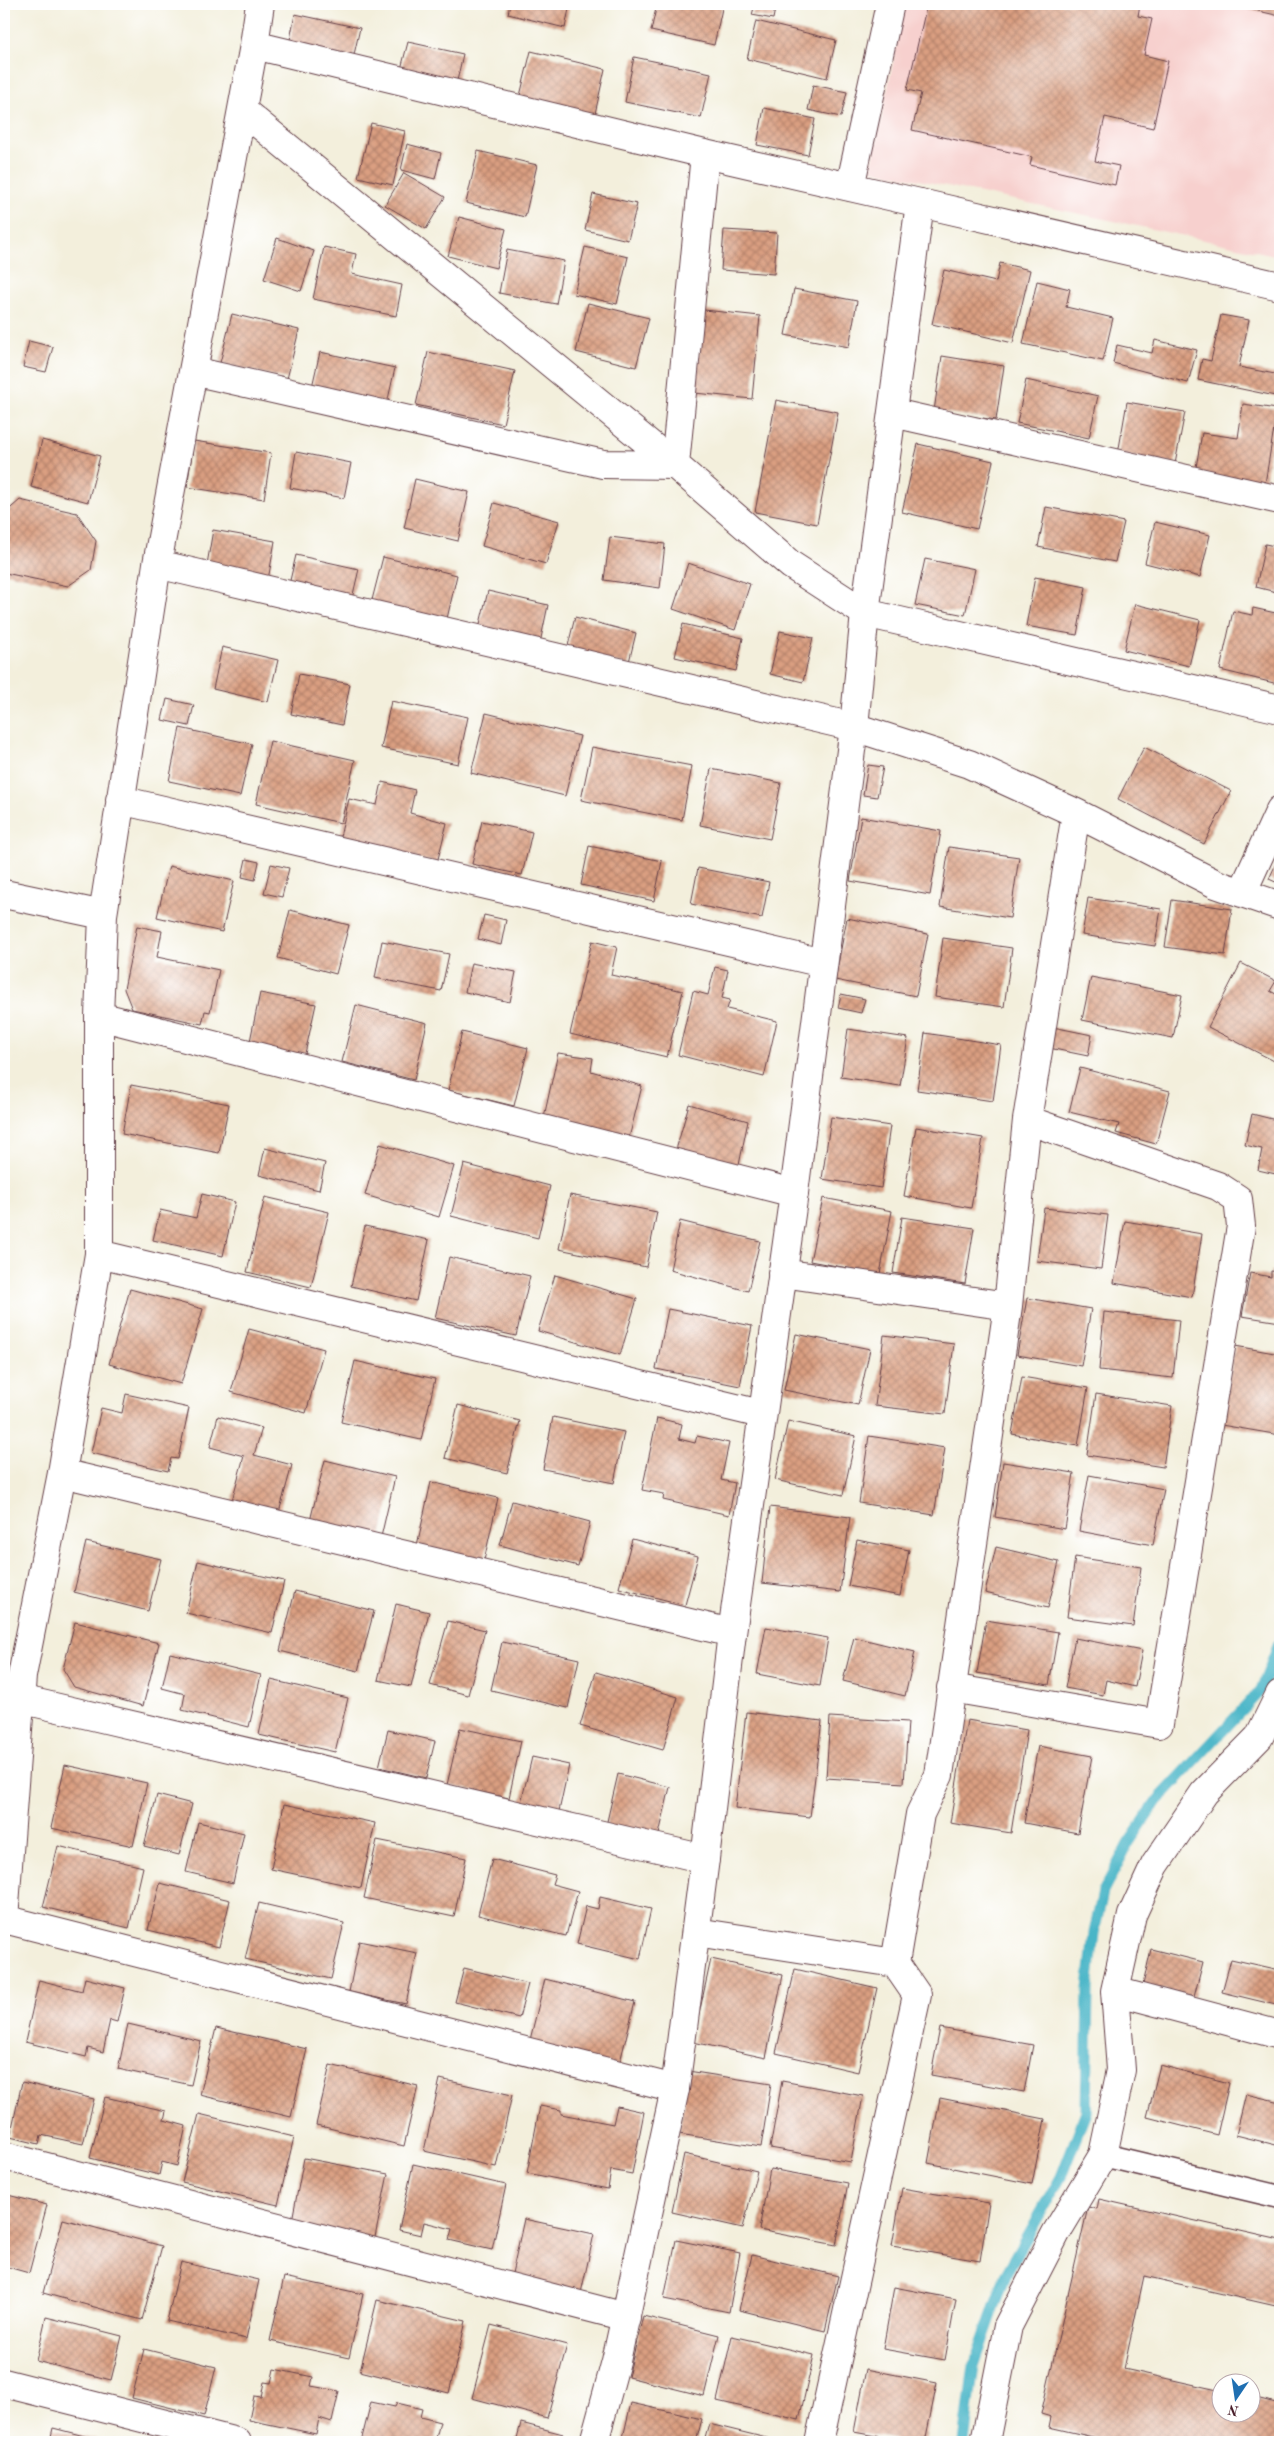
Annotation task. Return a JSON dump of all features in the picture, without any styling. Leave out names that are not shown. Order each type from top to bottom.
[{"type":"street","points":[[260,4],[254,45],[157,564],[103,915],[99,1016],[99,1254],[62,1473],[22,1676],[4,1919],[675,2089]]},
{"type":"street","points":[[850,187],[890,4]]},
{"type":"street","points":[[254,45],[705,154],[1280,286]]},
{"type":"street","points":[[242,110],[675,465],[791,565],[865,613],[1280,709]]},
{"type":"street","points":[[675,465],[705,154]]},
{"type":"street","points":[[594,2442],[626,2317],[675,2089],[761,1414],[794,1193],[854,728],[865,613],[920,203]]},
{"type":"street","points":[[193,371],[603,464],[675,465]]},
{"type":"street","points":[[892,414],[1280,500]]},
{"type":"street","points":[[157,564],[854,728],[969,764],[1076,813],[1216,884],[1280,906]]},
{"type":"street","points":[[120,800],[823,963]]},
{"type":"street","points":[[1242,893],[1280,810]]},
{"type":"street","points":[[819,2442],[917,1995],[895,1963],[920,1814],[939,1775],[1008,1306],[1027,1120],[1076,813]]},
{"type":"street","points":[[4,894],[103,915]]},
{"type":"street","points":[[99,1016],[794,1193]]},
{"type":"street","points":[[951,1688],[1159,1724],[1241,1226],[1238,1199],[1218,1186],[1027,1120]]},
{"type":"street","points":[[99,1254],[761,1414]]},
{"type":"street","points":[[782,1273],[1008,1306]]},
{"type":"street","points":[[62,1473],[732,1633]]},
{"type":"street","points":[[985,2442],[1008,2326],[1056,2233],[1104,2155],[1121,2070],[1115,1990],[1132,1916],[1155,1865],[1204,1792],[1259,1737],[1280,1694]]},
{"type":"street","points":[[20,1699],[705,1859]]},
{"type":"street","points":[[696,1932],[895,1963]]},
{"type":"street","points":[[1115,1990],[1280,2035]]},
{"type":"street","points":[[4,2156],[626,2317]]},
{"type":"street","points":[[4,2383],[237,2442]]},
{"type":"lane","points":[[1104,2155],[1280,2197]]},
{"type":"shaded area","points":[[905,4],[1280,4],[1280,256],[871,170]]},
{"type":"building","points":[[510,4],[570,4],[565,28],[508,14]]},
{"type":"building","points":[[657,4],[723,4],[714,45],[651,31]]},
{"type":"building","points":[[755,4],[776,4],[773,19],[752,15]]},
{"type":"building","points":[[927,4],[1140,4],[1138,16],[1152,19],[1144,55],[1168,61],[1153,128],[1105,117],[1095,161],[1119,166],[1115,185],[1030,165],[1032,157],[912,130],[921,93],[907,90]]},
{"type":"building","points":[[1242,4],[1280,4],[1280,16],[1241,7]]},
{"type":"building","points":[[295,14],[360,28],[353,59],[289,45]]},
{"type":"building","points":[[756,21],[836,40],[827,78],[747,59]]},
{"type":"building","points":[[408,42],[463,54],[457,81],[401,69]]},
{"type":"building","points":[[531,51],[605,69],[594,118],[519,100]]},
{"type":"building","points":[[634,57],[711,73],[701,118],[625,102]]},
{"type":"building","points":[[813,85],[847,92],[841,117],[808,110]]},
{"type":"building","points":[[764,108],[815,119],[808,155],[757,145]]},
{"type":"building","points":[[371,123],[405,131],[393,185],[358,177]]},
{"type":"building","points":[[407,144],[441,153],[435,179],[401,170]]},
{"type":"building","points":[[478,151],[537,165],[525,217],[466,203]]},
{"type":"building","points":[[404,173],[445,197],[426,229],[385,205]]},
{"type":"building","points":[[593,194],[637,204],[628,240],[585,230]]},
{"type":"building","points":[[459,217],[506,229],[496,268],[448,256]]},
{"type":"building","points":[[724,230],[777,233],[774,274],[721,270]]},
{"type":"building","points":[[277,238],[314,251],[301,291],[264,279]]},
{"type":"building","points":[[324,247],[356,254],[352,274],[402,285],[396,316],[313,299]]},
{"type":"building","points":[[585,247],[628,257],[617,304],[574,294]]},
{"type":"building","points":[[507,250],[564,261],[556,304],[499,293]]},
{"type":"building","points":[[1000,263],[1030,270],[1013,343],[932,324],[944,270],[996,282]]},
{"type":"building","points":[[1037,281],[1070,289],[1066,307],[1113,318],[1103,361],[1023,344]]},
{"type":"building","points":[[794,289],[857,301],[849,347],[785,335]]},
{"type":"building","points":[[588,303],[649,318],[636,367],[576,352]]},
{"type":"building","points":[[704,310],[760,316],[752,399],[695,393]]},
{"type":"building","points":[[232,314],[299,330],[287,379],[220,363]]},
{"type":"building","points":[[1221,315],[1249,320],[1239,367],[1280,375],[1280,397],[1198,380],[1202,359],[1211,361]]},
{"type":"building","points":[[1155,340],[1197,350],[1188,383],[1113,363],[1117,345],[1152,353]]},
{"type":"building","points":[[29,341],[53,347],[46,372],[23,367]]},
{"type":"building","points":[[320,352],[395,368],[387,404],[312,387]]},
{"type":"building","points":[[428,352],[515,371],[503,424],[416,405]]},
{"type":"building","points":[[942,356],[1004,366],[996,420],[934,411]]},
{"type":"building","points":[[1026,380],[1098,396],[1089,438],[1017,423]]},
{"type":"building","points":[[776,400],[838,412],[817,524],[755,512]]},
{"type":"building","points":[[1127,402],[1185,412],[1175,464],[1118,454]]},
{"type":"building","points":[[1243,404],[1277,409],[1265,484],[1195,473],[1202,433],[1238,438]]},
{"type":"building","points":[[42,440],[100,456],[88,502],[31,487]]},
{"type":"building","points":[[194,441],[271,453],[264,499],[187,487]]},
{"type":"building","points":[[918,444],[993,461],[977,529],[902,512]]},
{"type":"building","points":[[296,452],[351,463],[344,498],[290,488]]},
{"type":"building","points":[[415,479],[469,492],[458,541],[404,528]]},
{"type":"building","points":[[20,500],[77,513],[96,541],[91,570],[68,586],[5,573],[4,514]]},
{"type":"building","points":[[494,503],[559,521],[546,564],[482,546]]},
{"type":"building","points":[[1046,507],[1124,522],[1115,562],[1038,547]]},
{"type":"building","points":[[1155,522],[1210,535],[1200,577],[1145,563]]},
{"type":"building","points":[[213,530],[275,541],[268,580],[206,570]]},
{"type":"building","points":[[610,537],[665,544],[660,588],[604,580]]},
{"type":"building","points":[[1265,544],[1280,547],[1280,593],[1256,587]]},
{"type":"building","points":[[296,555],[359,569],[351,603],[288,589]]},
{"type":"building","points":[[383,557],[457,575],[446,623],[371,604]]},
{"type":"building","points":[[925,559],[975,569],[965,615],[915,605]]},
{"type":"building","points":[[688,563],[750,584],[735,630],[673,609]]},
{"type":"building","points":[[1035,577],[1086,587],[1077,635],[1026,626]]},
{"type":"building","points":[[488,591],[548,605],[540,643],[479,628]]},
{"type":"building","points":[[1135,604],[1200,620],[1189,666],[1124,650]]},
{"type":"building","points":[[1253,608],[1280,614],[1280,675],[1278,684],[1220,670],[1233,611],[1252,615]]},
{"type":"building","points":[[575,617],[636,633],[628,666],[567,650]]},
{"type":"building","points":[[683,624],[743,638],[736,671],[675,657]]},
{"type":"building","points":[[780,631],[813,638],[803,682],[770,674]]},
{"type":"building","points":[[222,647],[278,660],[268,702],[213,689]]},
{"type":"building","points":[[299,674],[350,684],[342,725],[291,714]]},
{"type":"building","points":[[167,699],[194,705],[189,726],[162,720]]},
{"type":"building","points":[[391,701],[468,717],[458,764],[381,748]]},
{"type":"building","points":[[486,713],[580,736],[565,796],[471,773]]},
{"type":"building","points":[[180,728],[252,744],[240,796],[169,781]]},
{"type":"building","points":[[270,741],[355,760],[341,823],[256,804]]},
{"type":"building","points":[[592,747],[692,766],[682,820],[581,800]]},
{"type":"building","points":[[1144,747],[1231,791],[1204,844],[1118,799]]},
{"type":"building","points":[[868,765],[883,767],[877,797],[863,795]]},
{"type":"building","points":[[711,769],[781,783],[770,839],[700,825]]},
{"type":"building","points":[[382,782],[415,790],[410,813],[447,823],[437,863],[339,841],[349,799],[377,805]]},
{"type":"building","points":[[861,817],[941,831],[930,895],[850,881]]},
{"type":"building","points":[[482,821],[532,832],[522,875],[472,864]]},
{"type":"building","points":[[589,846],[662,861],[654,901],[581,885]]},
{"type":"building","points":[[949,847],[1019,857],[1010,918],[940,907]]},
{"type":"building","points":[[1280,855],[1280,884],[1269,879]]},
{"type":"building","points":[[246,859],[259,862],[255,880],[242,877]]},
{"type":"building","points":[[271,864],[289,868],[282,897],[264,893]]},
{"type":"building","points":[[169,866],[234,881],[222,932],[157,917]]},
{"type":"building","points":[[698,868],[769,882],[762,918],[691,904]]},
{"type":"building","points":[[1088,898],[1161,909],[1155,946],[1082,935]]},
{"type":"building","points":[[1172,900],[1232,909],[1225,955],[1165,947]]},
{"type":"building","points":[[290,910],[349,925],[336,974],[278,958]]},
{"type":"building","points":[[484,915],[506,920],[501,945],[478,939]]},
{"type":"building","points":[[847,918],[928,934],[916,996],[835,980]]},
{"type":"building","points":[[137,926],[162,931],[157,957],[219,970],[210,1012],[205,1011],[202,1024],[132,1009],[124,989]]},
{"type":"building","points":[[943,938],[1012,948],[1004,1007],[935,997]]},
{"type":"building","points":[[382,941],[449,954],[441,991],[375,978]]},
{"type":"building","points":[[592,941],[617,947],[611,975],[683,991],[667,1057],[570,1034]]},
{"type":"building","points":[[471,963],[516,972],[510,1002],[465,992]]},
{"type":"building","points":[[1241,963],[1276,981],[1270,991],[1280,996],[1280,1064],[1208,1027]]},
{"type":"building","points":[[715,967],[728,970],[722,998],[730,1000],[727,1009],[777,1021],[764,1077],[678,1055],[693,991],[708,995]]},
{"type":"building","points":[[1091,977],[1182,995],[1173,1038],[1082,1020]]},
{"type":"building","points":[[260,993],[316,1004],[304,1058],[249,1046]]},
{"type":"building","points":[[841,994],[865,999],[861,1013],[838,1008]]},
{"type":"building","points":[[356,1005],[427,1023],[414,1080],[342,1062]]},
{"type":"building","points":[[1053,1027],[1092,1035],[1088,1056],[1049,1048]]},
{"type":"building","points":[[848,1029],[908,1038],[900,1086],[841,1077]]},
{"type":"building","points":[[462,1032],[528,1048],[514,1106],[448,1090]]},
{"type":"building","points":[[925,1033],[1001,1045],[993,1101],[917,1090]]},
{"type":"building","points":[[558,1053],[593,1058],[591,1071],[642,1086],[629,1138],[544,1117]]},
{"type":"building","points":[[1080,1068],[1170,1091],[1156,1144],[1116,1133],[1119,1124],[1069,1112]]},
{"type":"building","points":[[131,1085],[229,1104],[219,1153],[122,1134]]},
{"type":"building","points":[[689,1104],[748,1121],[739,1165],[676,1150]]},
{"type":"building","points":[[1252,1114],[1280,1121],[1280,1175],[1258,1170],[1262,1149],[1245,1145]]},
{"type":"building","points":[[831,1117],[890,1126],[881,1188],[822,1179]]},
{"type":"building","points":[[916,1127],[983,1138],[971,1208],[904,1196]]},
{"type":"building","points":[[380,1144],[454,1166],[439,1217],[365,1195]]},
{"type":"building","points":[[265,1148],[325,1163],[319,1190],[259,1175]]},
{"type":"building","points":[[464,1164],[550,1186],[538,1238],[451,1216]]},
{"type":"building","points":[[202,1194],[235,1202],[223,1256],[153,1240],[160,1210],[196,1218]]},
{"type":"building","points":[[570,1195],[657,1212],[646,1267],[559,1249]]},
{"type":"building","points":[[265,1197],[329,1212],[311,1287],[247,1272]]},
{"type":"building","points":[[823,1198],[892,1211],[880,1274],[810,1261]]},
{"type":"building","points":[[1044,1208],[1108,1215],[1101,1269],[1037,1261]]},
{"type":"building","points":[[902,1217],[974,1228],[965,1284],[893,1273]]},
{"type":"building","points":[[680,1221],[760,1241],[748,1291],[670,1270]]},
{"type":"building","points":[[1125,1221],[1202,1234],[1192,1297],[1114,1283]]},
{"type":"building","points":[[365,1226],[429,1240],[416,1301],[351,1286]]},
{"type":"building","points":[[449,1257],[530,1276],[516,1336],[435,1318]]},
{"type":"building","points":[[1271,1271],[1280,1272],[1280,1322],[1242,1316],[1250,1273],[1271,1277]]},
{"type":"building","points":[[555,1275],[637,1299],[620,1355],[538,1331]]},
{"type":"building","points":[[130,1289],[203,1309],[181,1384],[109,1364]]},
{"type":"building","points":[[1027,1298],[1091,1309],[1081,1366],[1017,1355]]},
{"type":"building","points":[[668,1309],[752,1326],[740,1386],[656,1369]]},
{"type":"building","points":[[1104,1312],[1179,1320],[1173,1378],[1099,1370]]},
{"type":"building","points":[[249,1329],[324,1349],[306,1413],[231,1392]]},
{"type":"building","points":[[796,1334],[870,1349],[858,1405],[784,1390]]},
{"type":"building","points":[[884,1335],[954,1344],[945,1414],[875,1406]]},
{"type":"building","points":[[1235,1346],[1280,1354],[1280,1435],[1221,1425]]},
{"type":"building","points":[[355,1361],[435,1379],[421,1440],[341,1422]]},
{"type":"building","points":[[1022,1377],[1088,1388],[1078,1446],[1012,1434]]},
{"type":"building","points":[[126,1394],[189,1408],[178,1459],[171,1458],[168,1471],[91,1453],[101,1408],[122,1413]]},
{"type":"building","points":[[1096,1394],[1172,1406],[1163,1467],[1087,1455]]},
{"type":"building","points":[[458,1405],[520,1421],[507,1473],[445,1458]]},
{"type":"building","points":[[218,1416],[262,1428],[254,1455],[292,1465],[278,1516],[231,1504],[244,1456],[210,1447]]},
{"type":"building","points":[[553,1417],[624,1432],[614,1483],[543,1469]]},
{"type":"building","points":[[657,1418],[682,1424],[679,1439],[695,1443],[697,1436],[729,1443],[721,1480],[735,1483],[729,1515],[663,1500],[664,1494],[642,1490]]},
{"type":"building","points":[[788,1421],[856,1436],[843,1495],[775,1480]]},
{"type":"building","points":[[869,1436],[945,1448],[934,1515],[859,1503]]},
{"type":"building","points":[[325,1460],[395,1477],[381,1537],[310,1521]]},
{"type":"building","points":[[1003,1462],[1074,1473],[1065,1529],[995,1517]]},
{"type":"building","points":[[1089,1475],[1164,1489],[1153,1545],[1079,1531]]},
{"type":"building","points":[[431,1482],[498,1498],[483,1565],[416,1550]]},
{"type":"building","points":[[512,1501],[590,1522],[578,1566],[500,1545]]},
{"type":"building","points":[[770,1507],[850,1517],[840,1592],[762,1583]]},
{"type":"building","points":[[632,1539],[698,1556],[685,1605],[619,1588]]},
{"type":"building","points":[[857,1540],[909,1550],[900,1596],[848,1586]]},
{"type":"building","points":[[86,1542],[161,1559],[148,1611],[74,1592]]},
{"type":"building","points":[[996,1547],[1059,1562],[1048,1608],[985,1593]]},
{"type":"building","points":[[1075,1557],[1141,1567],[1133,1626],[1067,1617]]},
{"type":"building","points":[[198,1561],[284,1581],[272,1633],[186,1613]]},
{"type":"building","points":[[295,1591],[374,1611],[358,1671],[280,1651]]},
{"type":"building","points":[[396,1604],[429,1612],[411,1687],[378,1680]]},
{"type":"building","points":[[986,1620],[1058,1632],[1049,1685],[977,1673]]},
{"type":"building","points":[[448,1621],[485,1630],[468,1695],[430,1685]]},
{"type":"building","points":[[75,1622],[159,1643],[143,1706],[74,1687],[63,1669]]},
{"type":"building","points":[[766,1627],[828,1638],[820,1686],[757,1674]]},
{"type":"building","points":[[854,1637],[915,1652],[905,1696],[843,1681]]},
{"type":"building","points":[[1075,1638],[1142,1651],[1135,1687],[1106,1680],[1103,1695],[1065,1688]]},
{"type":"building","points":[[502,1642],[579,1659],[568,1708],[491,1690]]},
{"type":"building","points":[[170,1653],[261,1675],[249,1727],[182,1710],[185,1694],[162,1688]]},
{"type":"building","points":[[596,1672],[678,1697],[663,1750],[580,1726]]},
{"type":"building","points":[[271,1680],[348,1698],[335,1752],[259,1735]]},
{"type":"building","points":[[746,1712],[822,1721],[810,1817],[735,1808]]},
{"type":"building","points":[[830,1717],[908,1722],[904,1783],[826,1778]]},
{"type":"building","points":[[967,1720],[1027,1730],[1011,1833],[950,1823]]},
{"type":"building","points":[[460,1728],[521,1741],[509,1798],[447,1785]]},
{"type":"building","points":[[388,1730],[435,1741],[426,1778],[379,1767]]},
{"type":"building","points":[[1038,1746],[1092,1756],[1078,1833],[1024,1823]]},
{"type":"building","points":[[532,1757],[569,1765],[558,1816],[520,1807]]},
{"type":"building","points":[[65,1765],[147,1783],[133,1846],[51,1828]]},
{"type":"building","points":[[618,1774],[670,1787],[657,1843],[605,1830]]},
{"type":"building","points":[[157,1795],[192,1804],[179,1855],[144,1846]]},
{"type":"building","points":[[284,1804],[375,1823],[361,1888],[271,1869]]},
{"type":"building","points":[[198,1822],[244,1833],[233,1883],[186,1872]]},
{"type":"building","points":[[377,1840],[466,1858],[454,1917],[364,1898]]},
{"type":"building","points":[[58,1846],[143,1867],[129,1928],[43,1907]]},
{"type":"building","points":[[492,1859],[555,1875],[552,1884],[578,1891],[566,1936],[478,1915]]},
{"type":"building","points":[[160,1883],[230,1900],[219,1947],[148,1930]]},
{"type":"building","points":[[600,1897],[651,1909],[640,1959],[577,1944],[586,1906],[598,1909]]},
{"type":"building","points":[[259,1903],[344,1923],[331,1979],[245,1959]]},
{"type":"building","points":[[359,1941],[417,1953],[406,2004],[349,1992]]},
{"type":"building","points":[[1151,1949],[1203,1962],[1194,1997],[1143,1985]]},
{"type":"building","points":[[711,1959],[783,1975],[766,2058],[693,2042]]},
{"type":"building","points":[[1231,1959],[1280,1970],[1280,2006],[1222,1992]]},
{"type":"building","points":[[464,1968],[528,1984],[519,2018],[455,2002]]},
{"type":"building","points":[[795,1969],[877,1988],[858,2072],[776,2053]]},
{"type":"building","points":[[85,1978],[125,1988],[117,2022],[110,2020],[103,2052],[88,2048],[86,2057],[25,2042],[39,1980],[82,1991]]},
{"type":"building","points":[[545,1979],[635,2002],[619,2066],[529,2044]]},
{"type":"building","points":[[128,2024],[201,2041],[191,2085],[118,2069]]},
{"type":"building","points":[[216,2028],[307,2049],[291,2117],[200,2095]]},
{"type":"building","points":[[940,2028],[1033,2045],[1024,2092],[931,2075]]},
{"type":"building","points":[[330,2065],[418,2086],[404,2146],[316,2125]]},
{"type":"building","points":[[1160,2065],[1229,2083],[1217,2135],[1147,2117]]},
{"type":"building","points":[[688,2071],[771,2084],[761,2147],[679,2134]]},
{"type":"building","points":[[440,2079],[512,2095],[496,2167],[424,2151]]},
{"type":"building","points":[[782,2081],[863,2096],[851,2162],[770,2148]]},
{"type":"building","points":[[22,2082],[94,2099],[83,2144],[41,2135],[39,2144],[10,2137]]},
{"type":"building","points":[[1246,2094],[1280,2102],[1280,2146],[1236,2135]]},
{"type":"building","points":[[105,2097],[166,2111],[164,2120],[186,2126],[177,2166],[162,2162],[159,2175],[90,2158]]},
{"type":"building","points":[[940,2098],[1045,2119],[1032,2184],[928,2163]]},
{"type":"building","points":[[540,2106],[561,2110],[561,2114],[613,2124],[617,2106],[644,2112],[632,2174],[611,2170],[608,2189],[527,2173]]},
{"type":"building","points":[[199,2114],[294,2137],[278,2205],[182,2182]]},
{"type":"building","points":[[684,2154],[757,2171],[743,2228],[672,2212]]},
{"type":"building","points":[[304,2158],[388,2174],[373,2247],[290,2231]]},
{"type":"building","points":[[413,2164],[506,2185],[492,2250],[449,2240],[452,2229],[424,2222],[421,2235],[399,2230]]},
{"type":"building","points":[[770,2169],[848,2183],[836,2245],[759,2230]]},
{"type":"building","points":[[902,2188],[989,2203],[980,2261],[892,2246]]},
{"type":"building","points":[[4,2194],[47,2205],[29,2273],[4,2266]]},
{"type":"building","points":[[1099,2199],[1280,2240],[1280,2307],[1144,2276],[1124,2369],[1212,2389],[1212,2424],[1262,2424],[1262,2400],[1280,2404],[1280,2442],[1115,2442],[1049,2427],[1051,2417],[1041,2414],[1088,2207],[1097,2209]]},
{"type":"building","points":[[63,2219],[162,2246],[142,2320],[43,2293]]},
{"type":"building","points":[[524,2219],[594,2234],[581,2293],[511,2278]]},
{"type":"building","points":[[676,2240],[740,2253],[729,2312],[664,2299]]},
{"type":"building","points":[[752,2255],[838,2276],[825,2331],[739,2310]]},
{"type":"building","points":[[181,2262],[259,2280],[246,2339],[167,2321]]},
{"type":"building","points":[[284,2277],[363,2294],[349,2358],[270,2341]]},
{"type":"building","points":[[894,2287],[956,2299],[945,2360],[883,2349]]},
{"type":"building","points":[[377,2300],[466,2321],[449,2393],[360,2371]]},
{"type":"building","points":[[643,2316],[719,2335],[704,2396],[628,2377]]},
{"type":"building","points":[[46,2317],[122,2336],[111,2380],[36,2361]]},
{"type":"building","points":[[491,2325],[567,2345],[547,2418],[472,2398]]},
{"type":"building","points":[[732,2336],[814,2355],[799,2420],[717,2401]]},
{"type":"building","points":[[144,2349],[216,2367],[204,2416],[132,2398]]},
{"type":"building","points":[[274,2369],[313,2377],[311,2386],[339,2391],[332,2422],[319,2418],[316,2434],[249,2420],[254,2396],[261,2397],[264,2382],[271,2383]]},
{"type":"building","points":[[866,2369],[937,2383],[925,2442],[908,2442],[854,2432]]},
{"type":"building","points":[[371,2402],[395,2407],[397,2403],[422,2409],[420,2417],[440,2422],[435,2442],[361,2442]]},
{"type":"building","points":[[631,2403],[702,2419],[696,2442],[622,2442]]},
{"type":"building","points":[[521,2423],[563,2434],[561,2442],[516,2442]]},
{"type":"building","points":[[709,2424],[783,2442],[704,2442]]},
{"type":"building","points":[[53,2428],[100,2440],[99,2442],[39,2442],[40,2438],[50,2441]]},
{"type":"building","points":[[15,2438],[30,2442],[14,2442]]},
{"type":"building","points":[[470,2438],[484,2442],[468,2442]]},
{"type":"waterway","points":[[964,2442],[974,2366],[1006,2274],[1061,2177],[1086,2112],[1088,1989],[1094,1933],[1103,1892],[1128,1844],[1157,1801],[1261,1690],[1280,1641]]}]
